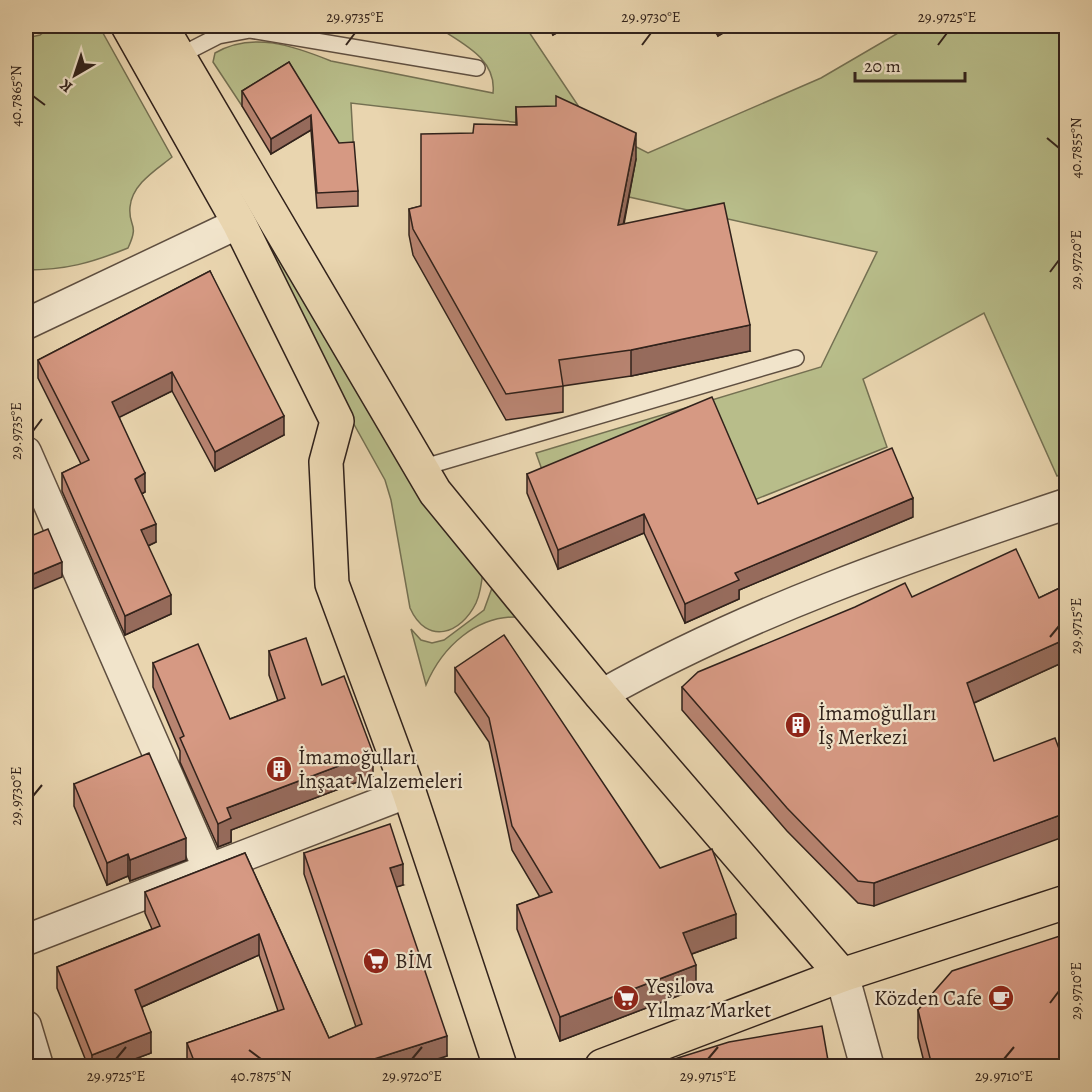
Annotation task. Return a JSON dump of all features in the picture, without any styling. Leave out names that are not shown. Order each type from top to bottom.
[{"type":"main road","points":[[128,26],[239,224],[338,421],[326,462],[332,584],[409,792],[500,1066]]},
{"type":"main road","points":[[161,26],[435,492],[601,695],[842,975]]},
{"type":"main road","points":[[602,1066],[699,1040],[842,975],[1066,902]]},
{"type":"street","points":[[26,324],[239,224]]},
{"type":"street","points":[[26,452],[208,870]]},
{"type":"street","points":[[601,695],[754,617],[978,533],[1066,504]]},
{"type":"street","points":[[26,940],[409,792]]},
{"type":"street","points":[[842,975],[867,1066]]},
{"type":"street","points":[[26,1026],[38,1066]]},
{"type":"lane","points":[[179,56],[219,36],[250,30],[477,68]]},
{"type":"lane","points":[[421,468],[796,358]]},
{"type":"green space","points":[[51,26],[99,26],[172,157],[146,178],[135,191],[130,207],[133,234],[128,248],[78,265],[26,270],[26,38],[40,35]]},
{"type":"green space","points":[[132,26],[483,570],[476,603],[470,614],[453,628],[434,631],[425,628],[410,608],[391,500],[385,480]]},
{"type":"green space","points":[[436,26],[525,26],[583,113],[597,127],[648,153],[821,78],[910,26],[1066,26],[1066,472],[1057,476],[984,313],[863,379],[887,447],[704,520],[546,481],[536,453],[821,367],[877,252],[629,197],[556,127],[351,103],[354,157],[339,158],[289,77],[242,106],[213,62],[215,53],[229,46],[258,42],[273,43],[302,50],[331,61],[493,93],[493,81],[483,61],[466,45]]},
{"type":"green space","points":[[492,588],[520,617],[489,621],[463,636],[441,658],[426,685],[411,629],[421,640],[432,643],[444,640],[484,610]]},
{"type":"building","points":[[289,62],[339,143],[354,142],[358,191],[317,193],[311,115],[271,139],[242,91]]},
{"type":"building","points":[[556,96],[636,133],[618,225],[724,203],[750,325],[631,350],[559,360],[563,386],[506,394],[413,229],[409,209],[421,206],[421,134],[473,133],[474,124],[517,125],[516,107],[556,106]]},
{"type":"building","points":[[210,271],[284,416],[215,452],[172,372],[112,402],[145,473],[135,479],[156,524],[141,530],[171,595],[125,616],[62,473],[89,460],[38,360]]},
{"type":"building","points":[[712,397],[758,504],[892,448],[913,498],[735,573],[739,580],[685,604],[644,514],[558,550],[527,474]]},
{"type":"building","points":[[48,529],[62,562],[26,577],[26,538]]},
{"type":"building","points":[[1016,549],[1039,598],[1066,585],[1066,639],[967,683],[994,761],[1055,738],[1064,762],[1066,761],[1066,813],[874,883],[858,881],[787,808],[682,687],[698,672],[855,607],[905,583],[912,597]]},
{"type":"building","points":[[26,630],[31,644],[26,647]]},
{"type":"building","points":[[504,635],[660,868],[712,849],[736,914],[683,933],[696,965],[560,1017],[517,905],[552,892],[512,826],[489,718],[455,668]]},
{"type":"building","points":[[306,638],[322,685],[344,676],[373,753],[227,808],[231,818],[218,824],[180,738],[184,736],[153,663],[198,644],[230,719],[285,698],[269,651]]},
{"type":"building","points":[[149,753],[186,838],[130,860],[128,854],[107,863],[74,784]]},
{"type":"building","points":[[390,824],[403,864],[390,868],[447,1036],[352,1066],[196,1066],[187,1043],[284,1009],[259,934],[135,990],[151,1032],[92,1055],[57,967],[160,926],[145,892],[245,853],[329,1038],[362,1024],[304,853]]},
{"type":"building","points":[[1066,934],[1066,1066],[932,1066],[918,1010],[952,971]]},
{"type":"building","points":[[822,1026],[829,1066],[652,1066],[729,1042]]},
{"type":"place","name":"İmamoğulları İş Merkezi","points":[[798,725]]},
{"type":"place","name":"İmamoğulları İnşaat Malzemeleri","points":[[279,769]]},
{"type":"place","name":"BİM","points":[[376,961]]},
{"type":"place","name":"Yeşilova Yılmaz Market","points":[[626,998]]},
{"type":"place","name":"Közden Cafe","points":[[1001,998]]}]
